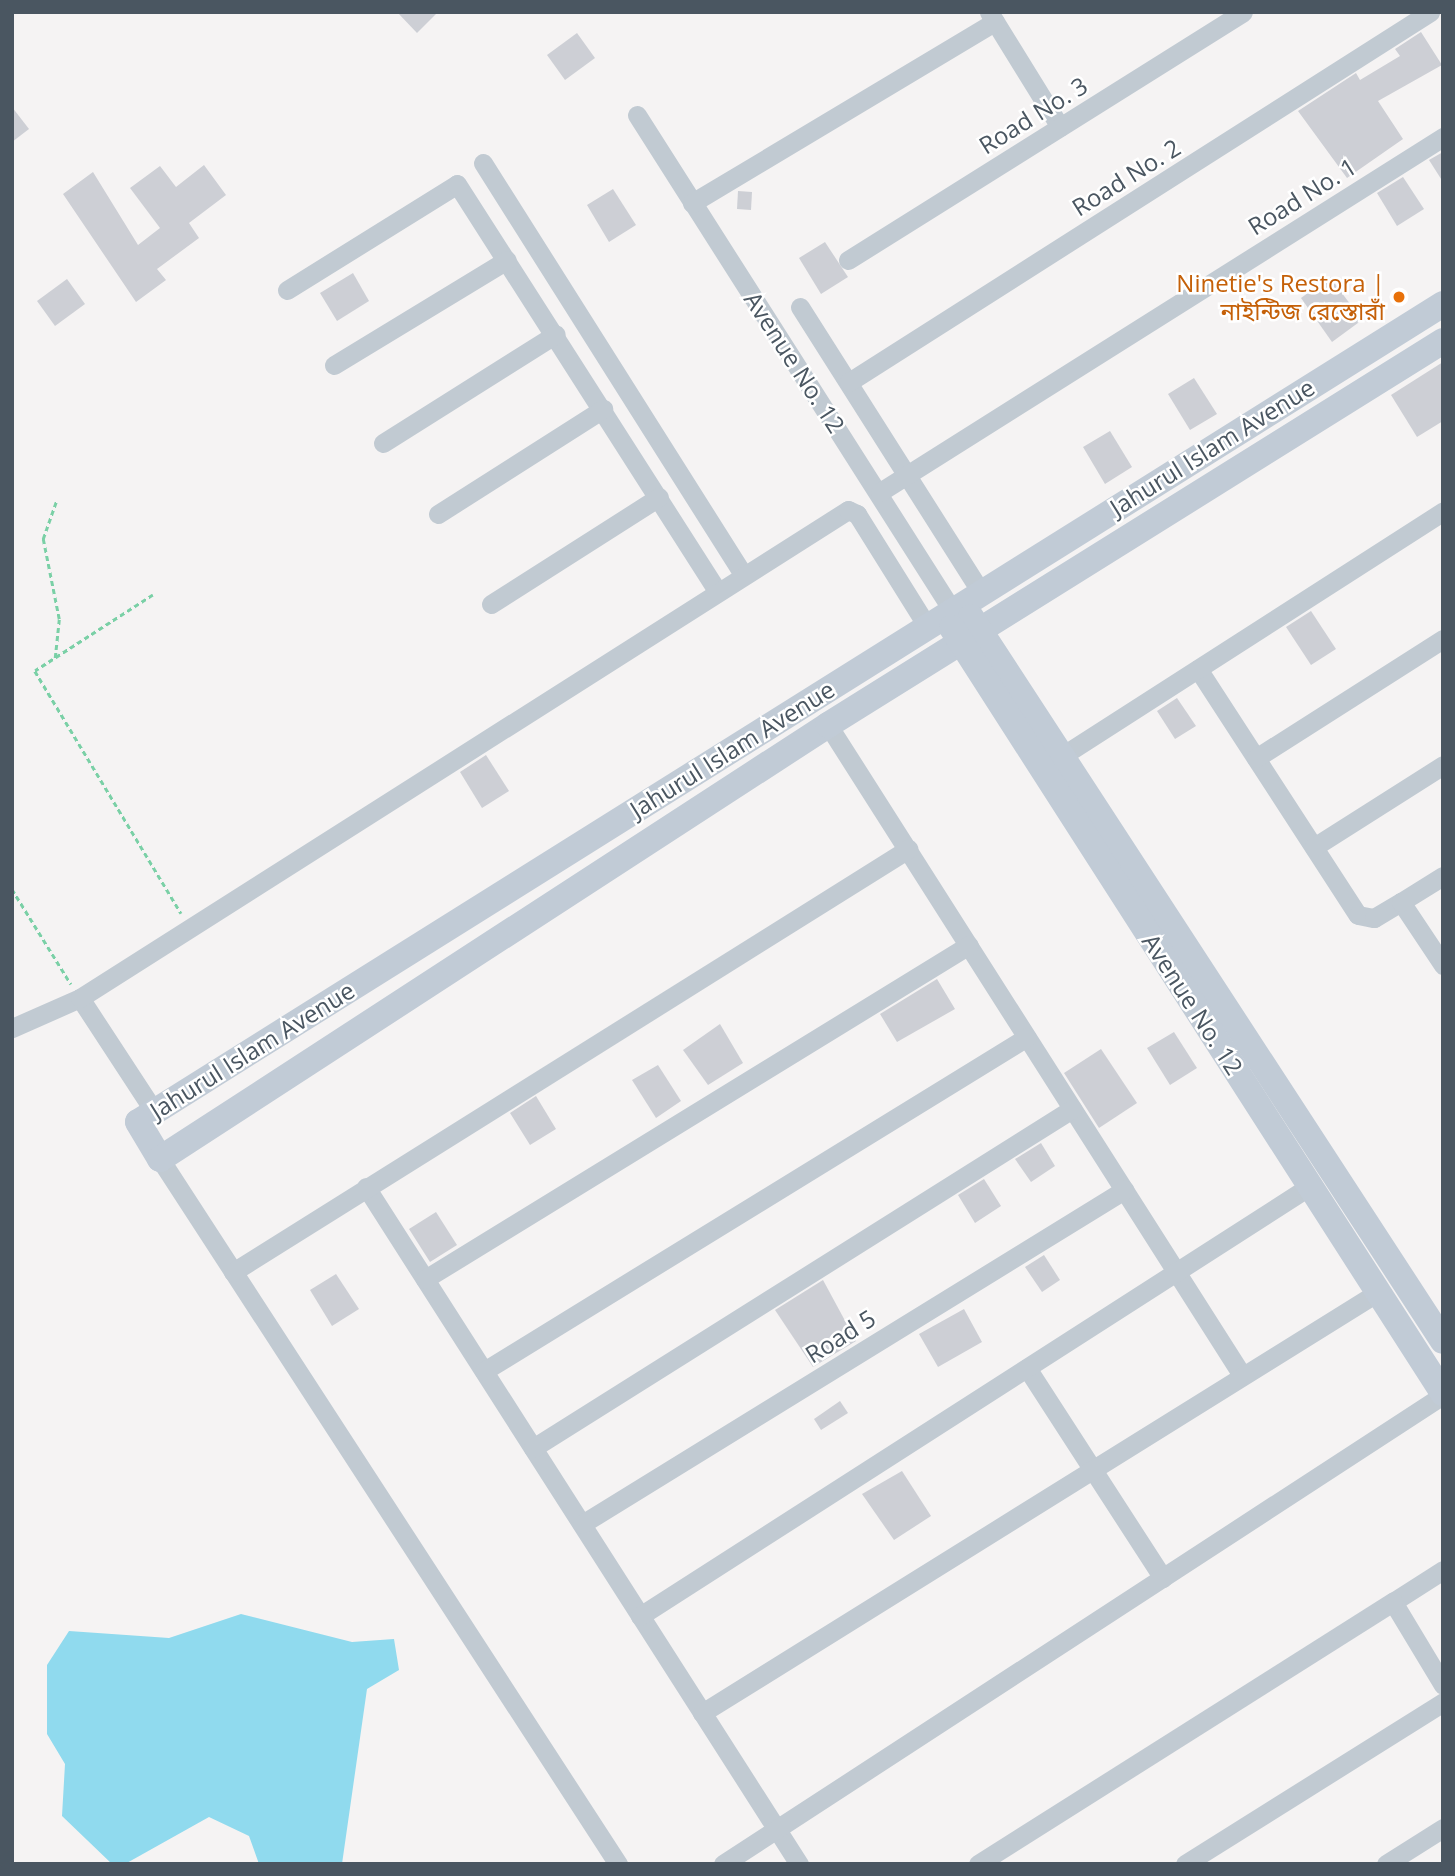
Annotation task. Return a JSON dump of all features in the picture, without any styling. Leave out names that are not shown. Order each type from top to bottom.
[{"type":"street","name":"Road No. 3","points":[[848,260],[1243,12]]},
{"type":"street","name":"Road No. 2","points":[[849,382],[1430,12]]},
{"type":"street","points":[[692,203],[992,17],[1060,127]]},
{"type":"street","name":"Avenue No. 12","points":[[636,115],[880,492],[1310,1186],[1443,1394]]},
{"type":"street","name":"Road No. 1","points":[[880,492],[906,472],[1443,137]]},
{"type":"street","points":[[483,163],[743,574]]},
{"type":"street","points":[[287,290],[452,183],[508,260],[717,590]]},
{"type":"street","points":[[334,365],[508,260]]},
{"type":"street","name":"Jahurul Islam Avenue","points":[[1443,304],[154,1111],[138,1122],[160,1159],[828,725],[1443,341]]},
{"type":"street","name":"Avenue No. 12","points":[[800,307],[906,472],[953,609]]},
{"type":"street","points":[[383,443],[556,334]]},
{"type":"street","points":[[438,514],[603,409]]},
{"type":"street","points":[[491,604],[659,497]]},
{"type":"street","points":[[12,1028],[80,998],[717,590],[853,510],[953,609]]},
{"type":"street","points":[[1062,756],[1443,511]]},
{"type":"street","name":"Avenue No. 12","points":[[970,636],[1062,756],[1443,1341]]},
{"type":"street","points":[[1256,758],[1443,639]]},
{"type":"street","points":[[1198,668],[1358,915],[1374,918],[1443,876]]},
{"type":"street","points":[[828,725],[1242,1376]]},
{"type":"street","points":[[1314,847],[1443,765]]},
{"type":"street","points":[[233,1272],[908,849]]},
{"type":"street","points":[[1401,902],[1443,965]]},
{"type":"street","points":[[425,1279],[969,945]]},
{"type":"street","points":[[80,998],[154,1111]]},
{"type":"street","points":[[484,1371],[1027,1037]]},
{"type":"street","points":[[533,1448],[1072,1109]]},
{"type":"street","points":[[160,1159],[618,1864]]},
{"type":"street","points":[[640,1616],[1310,1186]]},
{"type":"street","points":[[366,1187],[799,1864]]},
{"type":"street","name":"Road 5","points":[[582,1524],[1124,1190]]},
{"type":"street","points":[[702,1713],[1090,1468],[1378,1292]]},
{"type":"street","points":[[1027,1368],[1163,1578]]},
{"type":"street","points":[[723,1864],[1443,1394]]},
{"type":"street","points":[[978,1864],[1443,1570]]},
{"type":"street","points":[[1392,1602],[1443,1685]]},
{"type":"street","points":[[1185,1864],[1443,1702]]},
{"type":"street","points":[[1386,1864],[1443,1828]]},
{"type":"path","points":[[55,658],[59,619],[43,539],[57,499]]},
{"type":"path","points":[[153,595],[35,671],[190,928]]},
{"type":"path","points":[[12,889],[80,998]]},
{"type":"water","points":[[241,1614],[352,1642],[394,1639],[399,1670],[367,1689],[342,1864],[259,1864],[249,1836],[209,1817],[125,1864],[112,1864],[62,1816],[65,1764],[47,1734],[47,1665],[69,1631],[169,1638]]},
{"type":"building","points":[[397,12],[438,12],[417,33]]},
{"type":"building","points":[[1421,32],[1442,65],[1378,101],[1403,139],[1347,178],[1298,111],[1356,73],[1360,80],[1400,56],[1395,49]]},
{"type":"building","points":[[577,33],[595,58],[565,80],[547,55]]},
{"type":"building","points":[[12,107],[29,129],[12,142]]},
{"type":"building","points":[[1443,152],[1443,182],[1429,160]]},
{"type":"building","points":[[204,165],[226,195],[189,223],[199,238],[157,269],[166,280],[136,302],[63,194],[93,172],[138,245],[160,228],[130,188],[160,166],[176,187]]},
{"type":"building","points":[[1403,177],[1424,209],[1397,226],[1377,193]]},
{"type":"building","points":[[613,189],[636,225],[609,242],[587,205]]},
{"type":"building","points":[[738,191],[752,192],[751,210],[737,209]]},
{"type":"building","points":[[825,242],[848,277],[821,294],[799,258]]},
{"type":"building","points":[[353,273],[369,301],[337,321],[320,293]]},
{"type":"building","points":[[1330,277],[1362,320],[1332,342],[1301,298]]},
{"type":"building","points":[[67,279],[85,304],[55,326],[37,301]]},
{"type":"building","points":[[1443,362],[1443,421],[1417,437],[1391,395]]},
{"type":"building","points":[[1194,378],[1217,414],[1190,430],[1168,394]]},
{"type":"building","points":[[1110,431],[1132,467],[1105,484],[1083,447]]},
{"type":"building","points":[[1311,611],[1336,649],[1311,665],[1286,627]]},
{"type":"building","points":[[1177,698],[1196,726],[1175,739],[1157,711]]},
{"type":"building","points":[[486,755],[509,791],[482,808],[460,772]]},
{"type":"building","points":[[937,979],[955,1009],[897,1042],[880,1014]]},
{"type":"building","points":[[720,1024],[743,1063],[708,1085],[683,1050]]},
{"type":"building","points":[[1174,1032],[1197,1068],[1170,1085],[1147,1048]]},
{"type":"building","points":[[1101,1049],[1137,1103],[1099,1128],[1064,1073]]},
{"type":"building","points":[[658,1065],[681,1101],[656,1118],[632,1080]]},
{"type":"building","points":[[536,1096],[556,1129],[530,1145],[510,1113]]},
{"type":"building","points":[[1041,1143],[1055,1166],[1031,1182],[1015,1159]]},
{"type":"building","points":[[984,1179],[1001,1206],[975,1223],[958,1195]]},
{"type":"building","points":[[436,1212],[457,1245],[430,1262],[409,1229]]},
{"type":"building","points":[[1044,1255],[1060,1280],[1042,1292],[1025,1267]]},
{"type":"building","points":[[336,1274],[359,1309],[332,1326],[310,1290]]},
{"type":"building","points":[[823,1280],[856,1341],[813,1367],[775,1310]]},
{"type":"building","points":[[964,1309],[982,1342],[938,1367],[919,1334]]},
{"type":"building","points":[[840,1401],[848,1413],[821,1430],[814,1419]]},
{"type":"building","points":[[902,1471],[931,1516],[894,1540],[862,1494]]},
{"type":"place","name":"Ninetie's Restora | নাইন্টিজ রেস্তোরাঁ","points":[[1399,297]]}]
